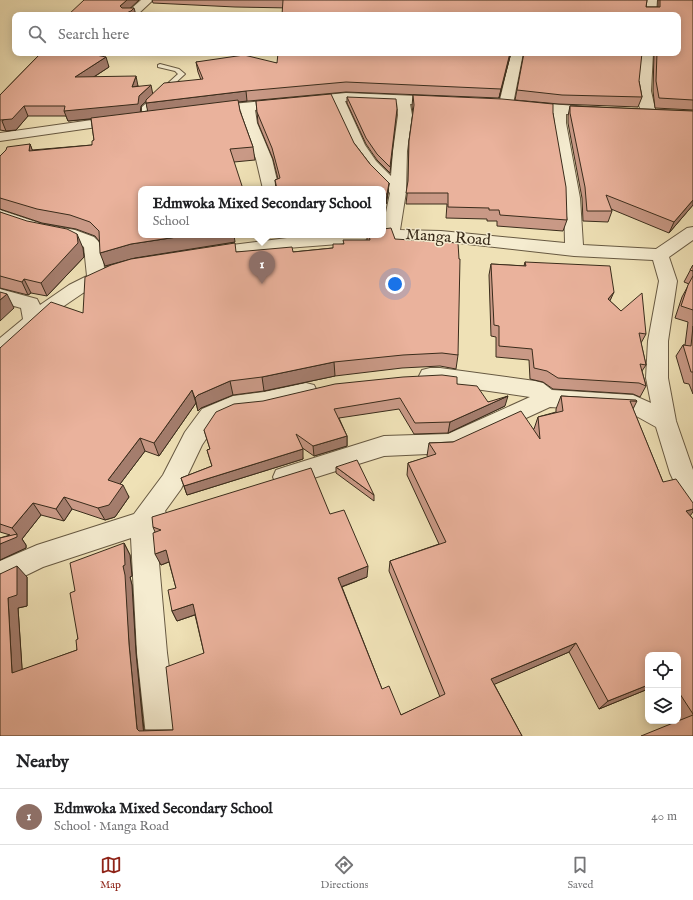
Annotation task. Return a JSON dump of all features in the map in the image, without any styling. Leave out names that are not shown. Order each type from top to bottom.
[{"type":"street","points":[[134,12],[148,0]]},
{"type":"street","points":[[650,12],[652,0]]},
{"type":"street","points":[[515,56],[499,104],[559,110],[609,112]]},
{"type":"street","points":[[647,56],[644,104],[649,113]]},
{"type":"street","points":[[195,112],[356,97],[453,102]]},
{"type":"street","points":[[336,98],[341,105],[358,145],[379,175],[398,192]]},
{"type":"street","points":[[390,235],[398,192],[405,115],[403,100]]},
{"type":"street","points":[[247,106],[250,123],[264,159],[270,186]]},
{"type":"street","points":[[559,110],[559,123],[572,198],[574,250]]},
{"type":"street","points":[[0,136],[158,116]]},
{"type":"street","points":[[0,215],[38,228],[64,233],[87,240],[93,245],[96,278]]},
{"type":"street","points":[[693,232],[660,255],[668,281],[658,341],[657,378],[665,421],[682,473],[693,495]]},
{"type":"street","name":"Manga Road","points":[[386,235],[441,236],[574,250],[660,255]]},
{"type":"street","name":"Manga Road","points":[[189,257],[286,239],[312,238]]},
{"type":"street","points":[[0,350],[54,303],[96,278],[127,267]]},
{"type":"street","points":[[0,294],[30,304],[33,320]]},
{"type":"street","points":[[409,377],[440,376],[523,387],[535,389],[548,398]]},
{"type":"street","points":[[162,736],[152,653],[143,522],[172,482],[193,439],[210,414],[233,405],[264,401],[328,386]]},
{"type":"street","points":[[267,483],[384,446],[450,443],[548,398],[633,404],[665,421]]},
{"type":"street","points":[[0,575],[37,557],[179,510]]},
{"type":"lane","points":[[144,118],[144,108],[182,74],[176,70],[160,66]]},
{"type":"building","points":[[84,0],[127,0],[120,6],[122,8],[134,8],[129,12],[71,12]]},
{"type":"building","points":[[283,0],[647,0],[646,7],[660,7],[660,0],[693,0],[693,100],[659,98],[656,81],[657,56],[681,56],[681,12],[282,12]]},
{"type":"building","points":[[38,56],[106,57],[75,77],[136,76],[132,87],[151,85],[139,96],[138,104],[64,111],[65,106],[24,106],[12,119],[0,120],[0,95]]},
{"type":"building","points":[[237,56],[248,56],[277,63],[278,56],[509,56],[501,89],[346,82],[246,91],[146,103],[146,100],[164,83],[203,79],[196,62]]},
{"type":"building","points":[[523,56],[642,56],[639,81],[642,97],[562,95],[517,90]]},
{"type":"building","points":[[331,94],[354,143],[370,164],[389,183],[387,194],[386,186],[276,186],[275,180],[280,178],[272,148],[257,112],[256,101]]},
{"type":"building","points":[[413,95],[502,99],[553,104],[553,113],[566,187],[567,220],[500,215],[499,210],[489,210],[489,208],[448,207],[448,193],[406,193],[408,181],[409,141],[414,105]]},
{"type":"building","points":[[347,97],[396,99],[397,109],[390,167],[377,154],[366,138]]},
{"type":"building","points":[[238,100],[240,111],[253,147],[230,149],[242,186],[138,186],[138,238],[170,238],[131,244],[100,253],[99,231],[90,222],[70,215],[37,209],[0,198],[0,156],[7,147],[30,144],[29,151],[92,145],[92,141],[94,140],[91,118]]},
{"type":"building","points":[[570,106],[693,111],[693,200],[674,222],[606,195],[612,211],[587,211],[585,187],[570,113]]},
{"type":"building","points":[[0,212],[27,221],[67,229],[77,234],[78,243],[41,283],[24,279],[22,282],[0,276]]},
{"type":"building","points":[[391,228],[395,239],[458,243],[460,259],[458,355],[442,353],[403,355],[334,362],[262,377],[230,381],[198,395],[195,398],[192,390],[154,443],[140,438],[108,480],[123,485],[109,505],[98,508],[64,497],[56,509],[33,503],[12,528],[0,524],[0,348],[51,302],[83,313],[85,277],[111,265],[131,259],[235,243],[236,252],[292,247],[293,252],[333,248],[333,244],[344,244],[343,240],[370,240],[370,238],[386,238],[386,229]]},
{"type":"building","points":[[525,262],[610,266],[614,292],[608,299],[621,311],[642,293],[646,334],[639,333],[646,365],[640,364],[646,386],[639,383],[558,378],[547,371],[534,368],[532,349],[499,346],[499,326],[494,325],[491,264],[526,266]]},
{"type":"building","points":[[693,276],[693,310],[681,306],[688,285]]},
{"type":"building","points":[[0,292],[7,294],[0,300]]},
{"type":"building","points":[[693,326],[693,372],[691,372],[683,345],[691,346]]},
{"type":"building","points":[[442,375],[457,377],[457,384],[477,386],[488,402],[508,396],[450,422],[415,423],[400,398],[334,409],[347,436],[313,446],[296,434],[303,449],[184,486],[181,478],[212,466],[207,450],[210,449],[204,430],[216,412],[234,404],[263,401],[335,384],[403,377]]},
{"type":"building","points":[[561,396],[636,400],[637,401],[630,401],[663,482],[676,479],[693,503],[693,509],[686,511],[693,519],[693,714],[681,696],[681,652],[645,652],[645,686],[608,701],[576,643],[491,679],[522,736],[0,736],[0,574],[17,566],[17,595],[8,598],[12,673],[77,650],[76,640],[78,639],[70,593],[75,591],[70,563],[124,543],[125,565],[123,566],[125,575],[129,644],[137,729],[139,731],[173,730],[166,667],[204,653],[193,604],[172,611],[168,590],[176,588],[166,550],[155,554],[153,533],[161,530],[153,527],[152,517],[311,468],[330,514],[344,510],[368,566],[338,578],[382,689],[389,686],[401,715],[445,694],[390,561],[446,542],[408,463],[436,454],[429,443],[453,442],[521,411],[540,439],[538,417],[563,411]]},
{"type":"building","points":[[357,460],[374,495],[336,467]]},
{"type":"building","points":[[17,534],[17,537],[0,544],[0,538]]},
{"type":"building","points":[[693,715],[693,736],[641,736],[671,724],[681,724],[681,720]]},
{"type":"place","name":"Edmwoka Mixed Secondary School","points":[[262,284]]}]
